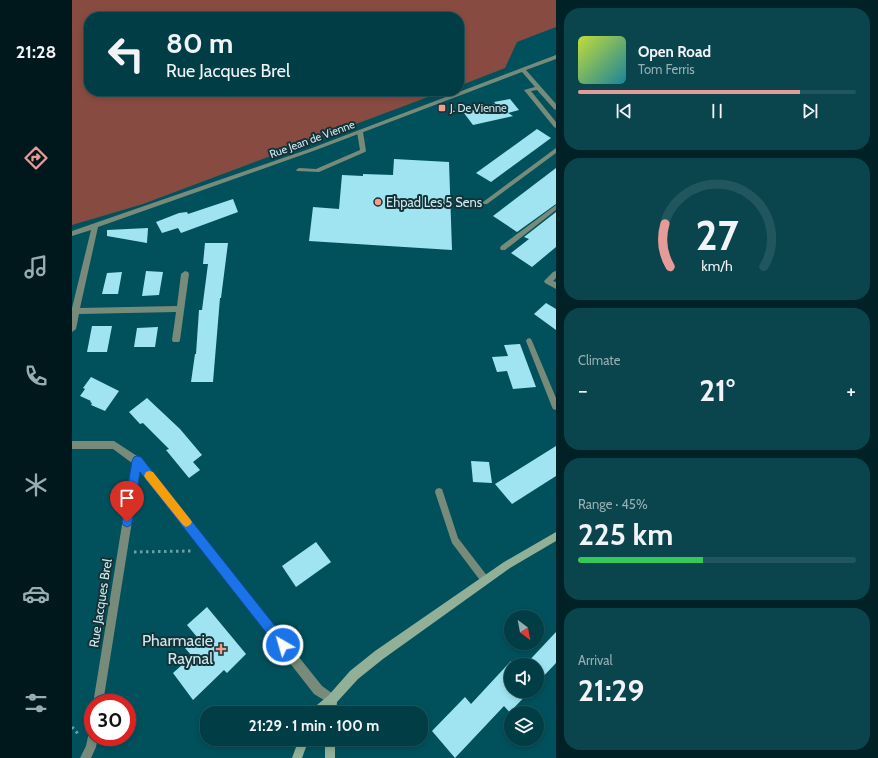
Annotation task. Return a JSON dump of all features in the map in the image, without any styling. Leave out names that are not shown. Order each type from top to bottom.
[{"type":"main road","points":[[325,706],[332,700],[354,675],[379,654],[506,565],[556,536]]},
{"type":"main road","points":[[332,700],[332,706]]},
{"type":"main road","points":[[298,758],[302,746]]},
{"type":"main road","points":[[330,746],[330,758]]},
{"type":"street","name":"Rue Jean de Vienne","points":[[464,92],[556,57]]},
{"type":"street","points":[[523,70],[556,108]]},
{"type":"street","points":[[539,88],[527,90],[556,126]]},
{"type":"street","name":"Rue Jean de Vienne","points":[[72,234],[360,132],[455,96]]},
{"type":"street","points":[[72,329],[74,311],[95,226]]},
{"type":"street","points":[[176,340],[185,274]]},
{"type":"street","points":[[556,274],[548,280],[556,286]]},
{"type":"street","points":[[74,311],[180,309]]},
{"type":"street","points":[[72,445],[114,445],[137,461],[210,551],[318,690],[332,700]]},
{"type":"street","name":"Rue Jacques Brel","points":[[99,694],[137,461]]},
{"type":"street","points":[[84,758],[91,746]]},
{"type":"lane","points":[[299,170],[317,171],[363,152],[360,132]]},
{"type":"lane","points":[[484,203],[556,150]]},
{"type":"lane","points":[[503,248],[556,207]]},
{"type":"lane","points":[[529,341],[556,407]]},
{"type":"lane","points":[[439,492],[454,540],[485,580]]},
{"type":"path","points":[[122,552],[210,551]]},
{"type":"shaded area","points":[[72,0],[556,0],[556,27],[517,42],[505,68],[464,84],[464,12],[84,12],[84,96],[431,96],[143,204],[72,225]]},
{"type":"building","points":[[510,99],[519,110],[508,113],[513,116],[473,125],[464,113],[494,104],[499,108],[494,102]]},
{"type":"building","points":[[537,129],[551,138],[491,182],[476,173]]},
{"type":"building","name":"Ehpad Les 5 Sens","points":[[394,159],[449,162],[452,250],[309,241],[313,207],[339,209],[342,175],[393,175]]},
{"type":"building","points":[[556,168],[556,204],[517,232],[493,216]]},
{"type":"building","points":[[233,199],[238,212],[181,233],[178,228],[162,233],[156,222],[179,213],[187,212],[188,214]]},
{"type":"building","points":[[556,212],[556,247],[532,267],[511,253],[529,239],[524,237]]},
{"type":"building","points":[[148,228],[147,243],[107,236],[107,230]]},
{"type":"building","points":[[205,243],[228,243],[220,298],[213,382],[191,382],[196,354],[199,310],[202,310],[208,264],[203,264]]},
{"type":"building","points":[[146,271],[163,272],[159,295],[142,296]]},
{"type":"building","points":[[122,272],[118,294],[102,294],[107,273]]},
{"type":"building","points":[[546,303],[556,309],[556,330],[534,314]]},
{"type":"building","points":[[92,326],[112,326],[107,352],[87,352]]},
{"type":"building","points":[[158,327],[155,347],[134,347],[137,328]]},
{"type":"building","points":[[520,344],[536,387],[513,389],[507,371],[497,372],[492,357],[508,356],[504,345]]},
{"type":"building","points":[[91,377],[119,391],[105,411],[91,405],[91,401],[80,396],[85,389],[83,388]]},
{"type":"building","points":[[147,398],[180,429],[202,455],[193,462],[200,470],[189,478],[166,450],[169,449],[143,423],[140,424],[129,412]]},
{"type":"building","points":[[556,446],[556,476],[512,504],[495,484]]},
{"type":"building","points":[[471,461],[489,462],[492,483],[473,482]]},
{"type":"building","points":[[316,542],[331,562],[296,587],[282,566]]},
{"type":"building","name":"Pharmacie Raynal","points":[[207,607],[246,654],[227,673],[224,670],[193,700],[173,673],[192,656],[185,648],[197,637],[187,625]]},
{"type":"building","points":[[556,632],[556,663],[544,676],[544,658],[532,658],[539,650],[544,650],[544,645]]},
{"type":"building","points":[[504,669],[504,698],[523,698],[516,706],[504,706],[455,758],[432,731],[465,697],[471,704]]},
{"type":"slow traffic","points":[[149,476],[186,522]]},
{"type":"place","name":"J. De Vienne","points":[[442,108]]},
{"type":"place","name":"Ehpad Les 5 Sens","points":[[378,202]]},
{"type":"place","name":"Pharmacie Raynal","points":[[221,649]]},
{"type":"route","points":[[127,522],[137,461],[283,645]]}]
